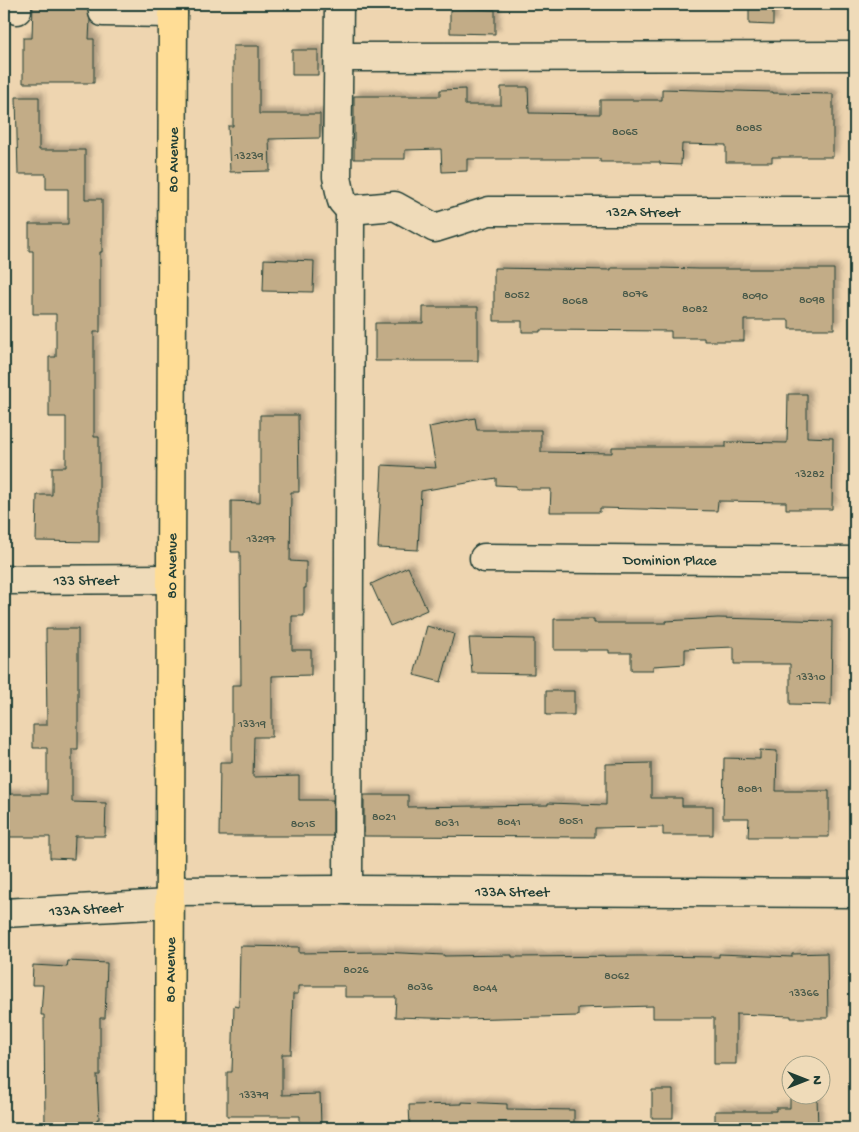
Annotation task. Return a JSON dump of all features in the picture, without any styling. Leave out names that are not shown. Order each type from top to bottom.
[{"type":"main road","name":"80 Avenue","points":[[169,1128],[173,8]]},
{"type":"street","points":[[102,4],[103,12],[173,8]]},
{"type":"street","points":[[339,4],[337,177],[342,201],[350,210],[348,890]]},
{"type":"street","points":[[339,57],[855,56]]},
{"type":"street","name":"132A Street","points":[[350,210],[395,206],[435,228],[489,211],[855,211]]},
{"type":"street","name":"Dominion Place","points":[[484,558],[855,561]]},
{"type":"street","name":"133 Street","points":[[4,580],[170,579]]},
{"type":"street","name":"133A Street","points":[[4,914],[170,898],[348,890],[855,894]]},
{"type":"building","points":[[33,4],[87,4],[90,20],[89,39],[94,39],[94,83],[23,83],[23,38],[32,38]]},
{"type":"building","points":[[749,4],[773,4],[773,25],[749,24]]},
{"type":"building","points":[[450,8],[495,10],[495,34],[450,33]]},
{"type":"building","points":[[233,46],[259,46],[259,114],[320,114],[320,138],[269,139],[270,171],[230,172],[228,126],[233,126]]},
{"type":"building","points":[[292,50],[318,50],[318,75],[292,75]]},
{"type":"building","points":[[501,87],[528,87],[529,113],[600,114],[600,100],[662,100],[662,89],[833,94],[833,157],[772,157],[772,162],[726,162],[726,145],[682,144],[681,165],[660,164],[660,162],[600,162],[600,159],[467,159],[467,171],[442,172],[441,149],[405,150],[405,159],[354,159],[354,96],[440,96],[440,90],[465,89],[465,105],[501,105]]},
{"type":"building","points":[[16,97],[39,97],[39,150],[85,150],[85,199],[102,199],[100,332],[94,332],[94,437],[99,437],[99,542],[36,541],[37,495],[52,495],[52,467],[66,467],[66,417],[49,417],[49,357],[56,357],[56,314],[33,314],[33,251],[29,251],[29,224],[68,224],[68,189],[46,189],[46,174],[18,174]]},
{"type":"building","points":[[264,259],[314,261],[313,292],[263,291]]},
{"type":"building","points":[[494,268],[611,270],[611,268],[834,269],[834,329],[789,329],[789,320],[744,320],[744,341],[704,341],[704,338],[671,338],[671,331],[540,330],[540,332],[522,332],[522,321],[494,321]]},
{"type":"building","points":[[423,307],[478,307],[478,361],[375,361],[375,323],[423,323]]},
{"type":"building","points":[[788,394],[807,394],[807,437],[833,438],[832,509],[786,509],[786,502],[718,501],[717,511],[600,508],[600,512],[550,512],[551,489],[516,489],[516,486],[496,485],[496,478],[421,491],[418,550],[378,548],[382,465],[436,468],[429,427],[475,418],[477,430],[541,430],[541,452],[612,453],[612,447],[726,447],[726,442],[787,443]]},
{"type":"building","points":[[260,415],[298,415],[299,492],[291,492],[290,561],[306,562],[306,588],[304,588],[304,616],[292,616],[292,650],[311,650],[311,675],[272,676],[272,737],[254,737],[253,777],[299,776],[299,800],[333,800],[333,836],[219,836],[220,762],[232,762],[232,685],[241,685],[240,552],[231,552],[231,501],[260,502]]},
{"type":"building","points":[[408,567],[427,610],[390,626],[371,584]]},
{"type":"building","points":[[718,618],[832,621],[831,705],[790,704],[790,664],[734,664],[734,647],[685,649],[685,664],[653,666],[653,670],[631,670],[631,653],[609,653],[609,650],[554,650],[554,619],[594,619],[594,623],[666,623],[666,621]]},
{"type":"building","points":[[427,626],[454,634],[441,682],[414,675]]},
{"type":"building","points":[[46,629],[78,629],[78,749],[72,749],[72,802],[106,803],[105,836],[75,836],[74,859],[50,858],[50,837],[4,837],[4,794],[47,794],[47,748],[33,748],[33,725],[47,725]]},
{"type":"building","points":[[469,638],[534,639],[534,674],[472,673]]},
{"type":"building","points":[[546,691],[574,691],[574,715],[546,715]]},
{"type":"building","points":[[760,750],[777,751],[776,791],[829,791],[829,837],[748,837],[749,818],[723,818],[724,758],[760,759]]},
{"type":"building","points":[[651,763],[651,798],[682,798],[682,806],[713,806],[713,835],[663,835],[663,827],[595,828],[595,837],[364,836],[364,795],[408,795],[408,807],[548,805],[548,803],[606,805],[606,764]]},
{"type":"building","points":[[240,946],[299,947],[299,953],[381,952],[444,956],[512,955],[512,957],[719,957],[719,954],[792,957],[792,954],[827,953],[828,1018],[791,1018],[791,1016],[736,1014],[736,1064],[714,1064],[714,1018],[653,1018],[653,1006],[578,1008],[578,1016],[462,1019],[395,1017],[396,997],[345,997],[345,986],[298,986],[298,994],[293,994],[291,1054],[282,1054],[282,1095],[320,1094],[321,1126],[300,1126],[300,1116],[227,1116],[227,1072],[232,1072],[234,1006],[239,1007]]},
{"type":"building","points":[[68,961],[107,963],[105,1018],[100,1018],[100,1075],[97,1075],[99,1119],[97,1119],[97,1128],[45,1128],[44,1015],[41,1015],[43,985],[32,985],[33,965],[67,967]]},
{"type":"building","points":[[652,1090],[673,1090],[673,1118],[652,1118]]},
{"type":"building","points":[[462,1102],[507,1104],[507,1109],[574,1110],[574,1128],[410,1128],[409,1105],[462,1104]]},
{"type":"building","points":[[790,1104],[817,1104],[818,1128],[715,1128],[715,1111],[776,1111],[776,1108],[790,1108]]}]
